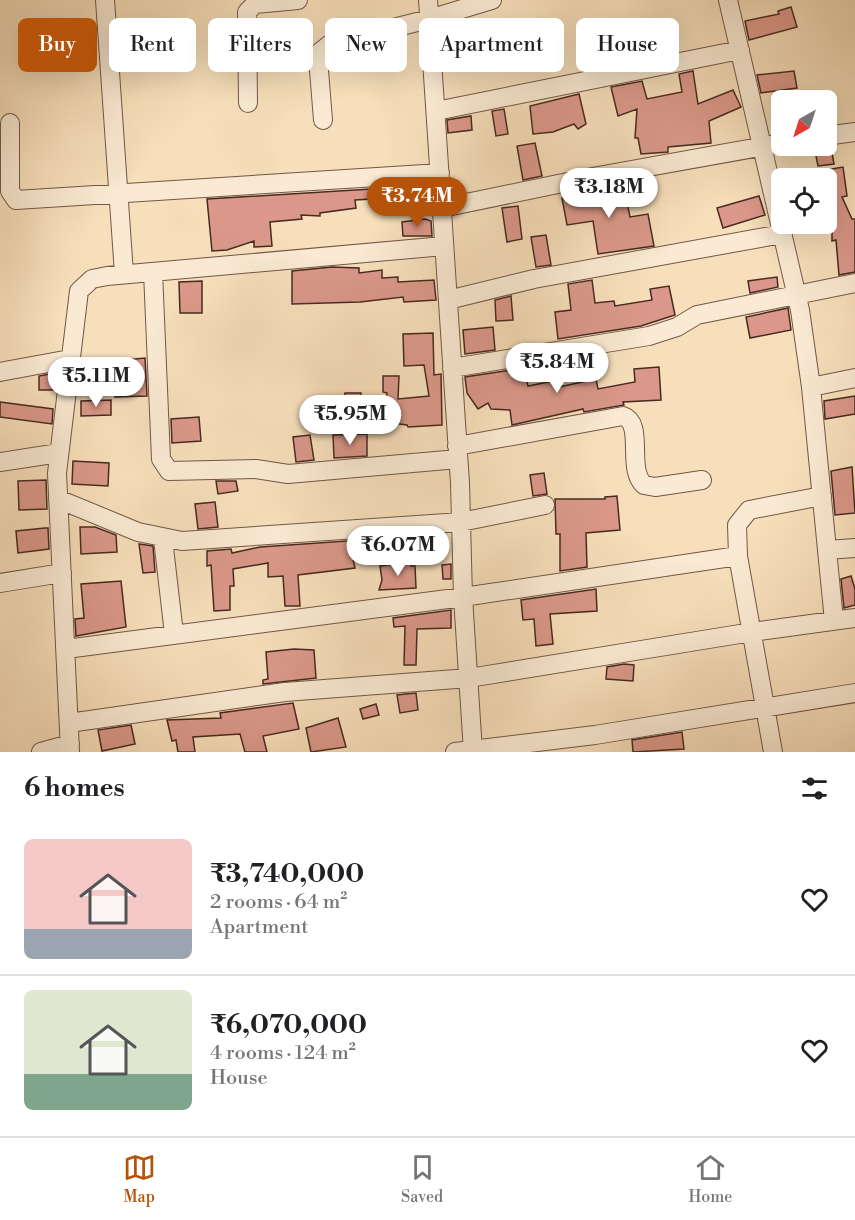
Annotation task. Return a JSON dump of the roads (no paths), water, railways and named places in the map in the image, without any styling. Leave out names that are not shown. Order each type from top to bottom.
[{"type":"street","points":[[105,0],[124,274]]},
{"type":"street","points":[[248,103],[247,12],[255,4],[298,0]]},
{"type":"street","points":[[428,0],[429,18]]},
{"type":"street","points":[[432,18],[492,0]]},
{"type":"street","points":[[729,0],[771,188]]},
{"type":"street","points":[[323,120],[318,58],[322,50],[336,41],[419,21]]},
{"type":"street","points":[[436,111],[740,50]]},
{"type":"street","points":[[433,72],[458,452],[463,597],[469,678],[467,751],[596,735],[855,693]]},
{"type":"street","points":[[10,123],[10,191],[15,200],[118,196],[440,173]]},
{"type":"street","points":[[837,134],[855,132]]},
{"type":"street","points":[[442,208],[586,178],[771,145]]},
{"type":"street","points":[[448,300],[534,279],[782,234],[796,295],[811,387],[834,621]]},
{"type":"street","points":[[41,752],[70,748],[58,499],[59,453],[69,359],[80,291],[92,279],[124,274],[444,246]]},
{"type":"street","points":[[153,272],[161,459],[169,471],[256,469],[288,474],[458,452],[623,416],[629,418],[633,426],[636,475],[644,485],[655,487],[702,480]]},
{"type":"street","points":[[452,368],[649,336],[677,327],[697,315],[855,283]]},
{"type":"street","points":[[0,372],[69,359]]},
{"type":"street","points":[[811,387],[855,378]]},
{"type":"street","points":[[0,462],[59,453]]},
{"type":"street","points":[[773,752],[738,556],[736,525],[745,512],[822,496]]},
{"type":"street","points":[[58,499],[138,532],[182,542],[460,522],[544,504]]},
{"type":"street","points":[[163,539],[174,634]]},
{"type":"street","points":[[828,550],[855,548]]},
{"type":"street","points":[[66,649],[463,597],[738,556]]},
{"type":"street","points":[[0,583],[62,573]]},
{"type":"street","points":[[69,723],[285,692],[469,678],[752,632],[855,618]]}]
